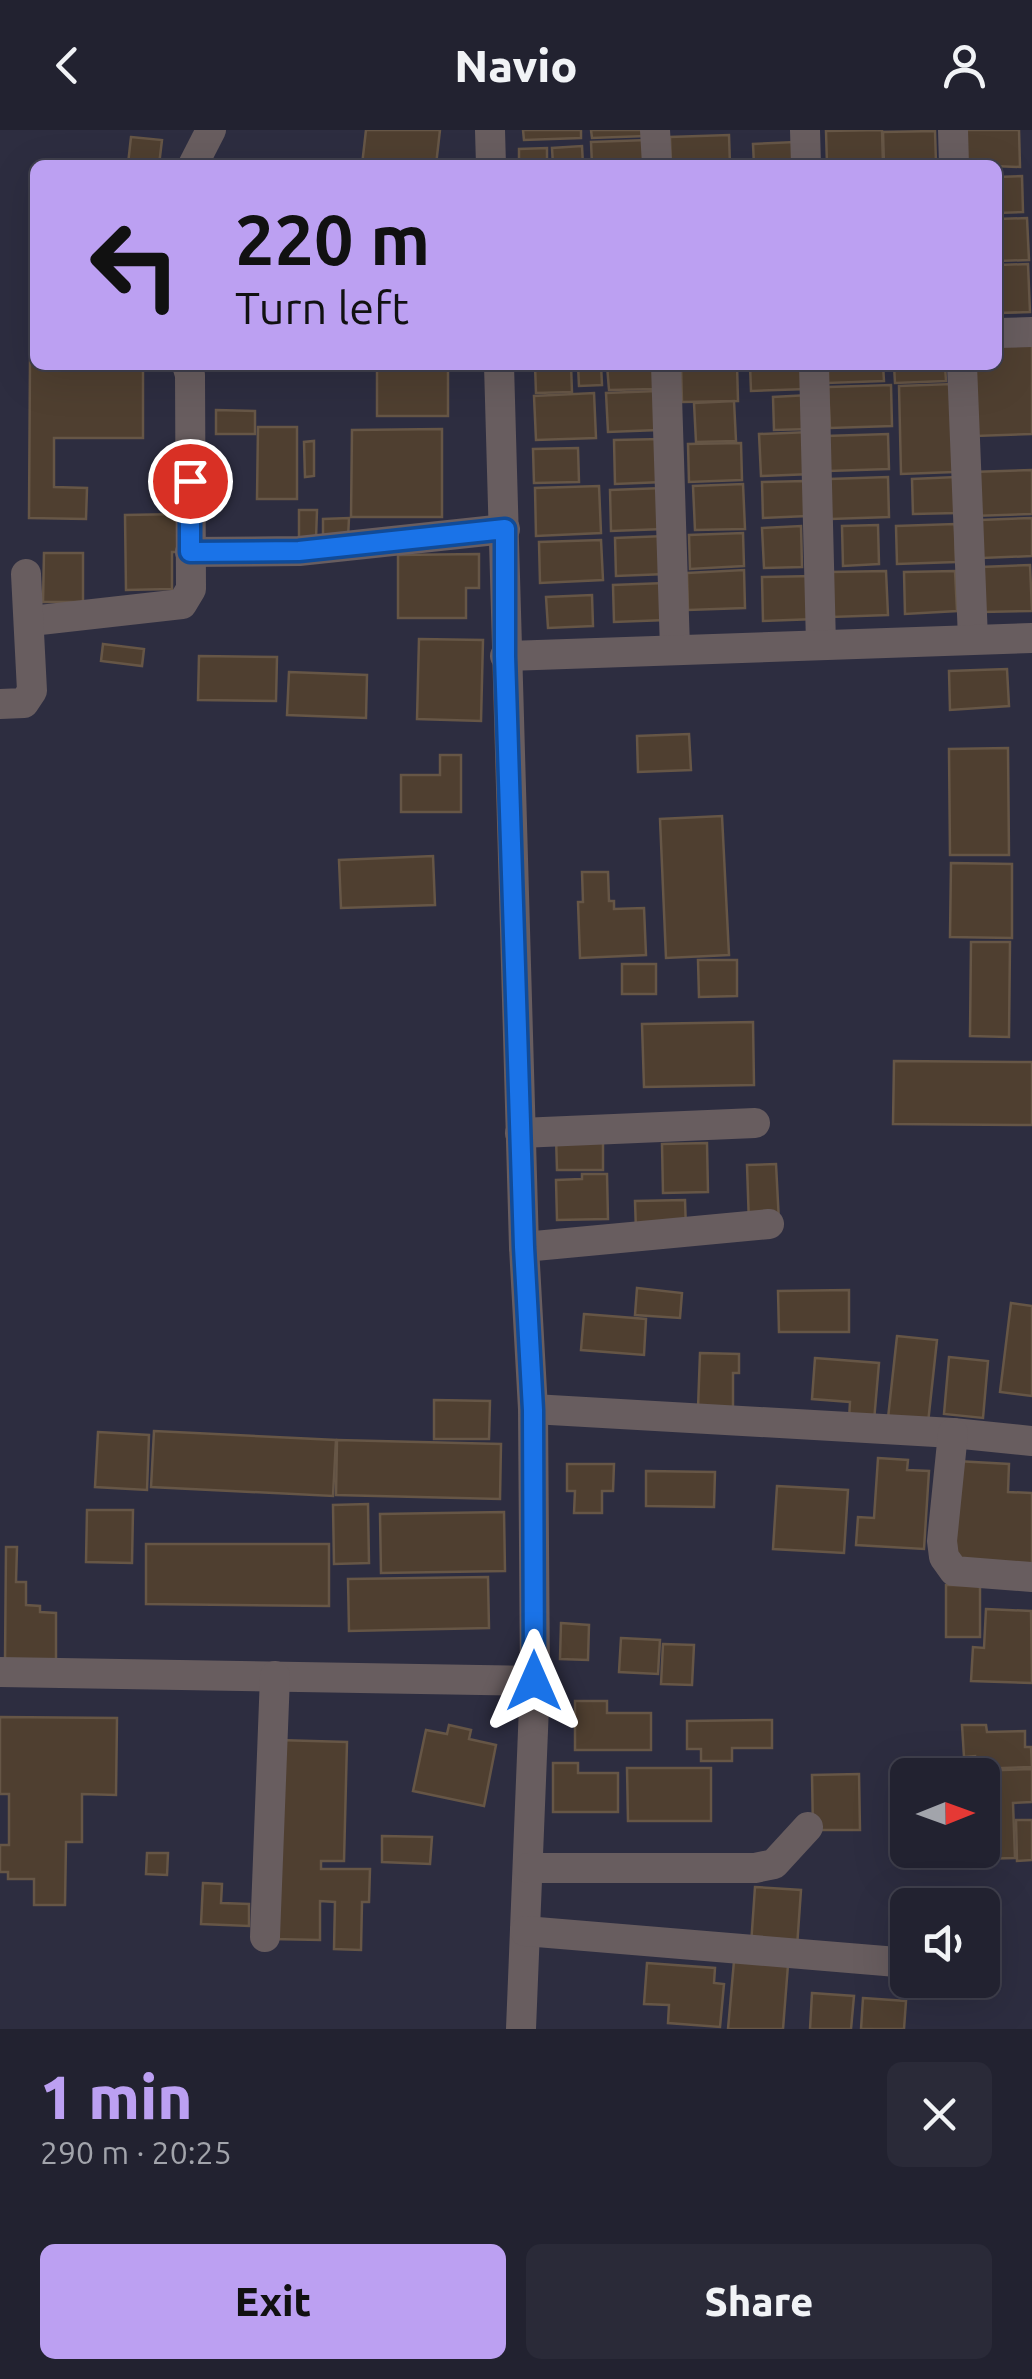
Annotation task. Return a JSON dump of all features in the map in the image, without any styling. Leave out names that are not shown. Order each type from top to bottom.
[{"type":"street","points":[[196,160],[211,130]]},
{"type":"street","points":[[490,130],[491,160]]},
{"type":"street","points":[[655,130],[657,160]]},
{"type":"street","points":[[805,130],[806,160]]},
{"type":"street","points":[[953,130],[954,160]]},
{"type":"street","points":[[1002,334],[1032,332]]},
{"type":"street","points":[[30,621],[182,604],[191,589],[188,370]]},
{"type":"street","points":[[499,370],[520,1133],[533,1410],[534,1681],[521,2029]]},
{"type":"street","points":[[666,370],[675,649]]},
{"type":"street","points":[[814,370],[822,644]]},
{"type":"street","points":[[962,370],[973,639]]},
{"type":"street","points":[[190,552],[299,551],[505,529]]},
{"type":"street","points":[[0,704],[24,704],[32,691],[26,574]]},
{"type":"street","points":[[505,656],[1032,638]]},
{"type":"street","points":[[520,1133],[755,1123]]},
{"type":"street","points":[[524,1247],[769,1224]]},
{"type":"street","points":[[533,1410],[953,1433],[1032,1441]]},
{"type":"street","points":[[953,1433],[942,1541],[944,1556],[954,1571],[1032,1577]]},
{"type":"street","points":[[0,1672],[534,1681]]},
{"type":"street","points":[[266,1937],[274,1676]]},
{"type":"street","points":[[528,1868],[755,1868],[774,1864],[808,1828]]},
{"type":"street","points":[[525,1931],[890,1961]]},
{"type":"building","points":[[366,130],[440,130],[437,160],[363,160]]},
{"type":"building","points":[[523,130],[581,130],[581,138],[524,140]]},
{"type":"building","points":[[591,130],[645,130],[646,136],[592,138]]},
{"type":"building","points":[[882,130],[883,160],[827,160],[826,131]]},
{"type":"building","points":[[965,130],[1019,130],[1020,167],[1002,166],[1002,160],[967,160]]},
{"type":"building","points":[[935,131],[936,160],[884,160],[883,132]]},
{"type":"building","points":[[729,135],[730,160],[671,160],[670,137]]},
{"type":"building","points":[[131,137],[162,140],[160,160],[128,160]]},
{"type":"building","points":[[648,140],[649,160],[592,160],[591,142]]},
{"type":"building","points":[[795,142],[796,160],[754,160],[753,144]]},
{"type":"building","points":[[582,146],[583,160],[553,160],[552,148]]},
{"type":"building","points":[[547,148],[547,160],[519,160],[519,149]]},
{"type":"building","points":[[1022,176],[1023,212],[1002,213],[1002,177]]},
{"type":"building","points":[[1027,218],[1029,260],[1002,261],[1002,219]]},
{"type":"building","points":[[1028,264],[1030,312],[1002,313],[1002,265]]},
{"type":"building","points":[[1002,341],[1032,341],[1032,434],[975,436],[973,370],[1002,370]]},
{"type":"building","points":[[30,360],[30,370],[143,370],[143,438],[54,438],[54,487],[87,488],[86,519],[29,518]]},
{"type":"building","points":[[377,370],[448,370],[448,416],[377,416]]},
{"type":"building","points":[[535,370],[571,370],[572,392],[536,393]]},
{"type":"building","points":[[578,370],[601,370],[602,385],[579,386]]},
{"type":"building","points":[[607,370],[654,370],[655,389],[609,390]]},
{"type":"building","points":[[681,370],[737,370],[738,401],[682,402]]},
{"type":"building","points":[[750,370],[806,370],[807,389],[751,391]]},
{"type":"building","points":[[826,370],[883,370],[884,381],[827,383]]},
{"type":"building","points":[[894,370],[945,370],[946,381],[895,383]]},
{"type":"building","points":[[952,384],[954,472],[901,474],[899,386]]},
{"type":"building","points":[[891,385],[892,426],[830,428],[828,387]]},
{"type":"building","points":[[657,391],[658,430],[608,432],[606,393]]},
{"type":"building","points":[[594,393],[596,438],[536,440],[534,396]]},
{"type":"building","points":[[809,395],[810,429],[774,430],[773,397]]},
{"type":"building","points":[[734,401],[736,441],[696,442],[694,403]]},
{"type":"building","points":[[216,410],[255,411],[255,434],[216,434]]},
{"type":"building","points":[[258,427],[297,427],[297,499],[257,499]]},
{"type":"building","points":[[442,429],[442,517],[351,517],[352,430]]},
{"type":"building","points":[[810,432],[812,474],[761,476],[759,434]]},
{"type":"building","points":[[888,434],[889,469],[828,471],[826,436]]},
{"type":"building","points":[[662,439],[663,482],[615,484],[614,440]]},
{"type":"building","points":[[314,441],[314,476],[305,477],[304,442]]},
{"type":"building","points":[[741,443],[742,480],[689,482],[688,444]]},
{"type":"building","points":[[578,448],[579,482],[534,483],[533,449]]},
{"type":"building","points":[[1032,470],[1032,514],[973,516],[971,472]]},
{"type":"building","points":[[888,477],[889,517],[831,519],[829,479]]},
{"type":"building","points":[[956,477],[957,513],[913,514],[912,479]]},
{"type":"building","points":[[805,481],[807,516],[763,518],[762,482]]},
{"type":"building","points":[[743,484],[745,529],[695,530],[693,486]]},
{"type":"building","points":[[599,486],[601,533],[536,536],[535,488]]},
{"type":"building","points":[[663,488],[664,529],[611,531],[610,490]]},
{"type":"building","points":[[299,510],[317,510],[316,539],[299,539]]},
{"type":"building","points":[[181,514],[181,552],[172,552],[172,589],[126,590],[125,515]]},
{"type":"building","points":[[349,518],[348,538],[323,538],[323,519]]},
{"type":"building","points":[[1032,518],[1032,556],[982,558],[980,520]]},
{"type":"building","points":[[955,524],[956,562],[897,564],[896,526]]},
{"type":"building","points":[[878,525],[879,564],[843,566],[842,526]]},
{"type":"building","points":[[801,526],[802,567],[764,568],[762,528]]},
{"type":"building","points":[[743,533],[744,566],[690,569],[689,535]]},
{"type":"building","points":[[665,536],[666,574],[616,576],[615,538]]},
{"type":"building","points":[[601,540],[603,580],[540,583],[539,542]]},
{"type":"building","points":[[44,553],[83,553],[83,602],[43,602]]},
{"type":"building","points":[[479,554],[479,588],[466,588],[466,618],[398,618],[398,555]]},
{"type":"building","points":[[1030,565],[1032,611],[982,612],[981,567]]},
{"type":"building","points":[[744,570],[745,608],[688,610],[687,573]]},
{"type":"building","points":[[886,571],[888,615],[831,617],[830,572]]},
{"type":"building","points":[[955,571],[957,611],[905,614],[904,572]]},
{"type":"building","points":[[814,576],[816,619],[763,621],[762,577]]},
{"type":"building","points":[[665,583],[666,620],[614,622],[613,585]]},
{"type":"building","points":[[592,595],[593,626],[548,628],[546,597]]},
{"type":"building","points":[[419,639],[483,640],[481,721],[417,719]]},
{"type":"building","points":[[103,644],[144,649],[142,666],[101,661]]},
{"type":"building","points":[[199,656],[277,657],[276,701],[198,700]]},
{"type":"building","points":[[1007,669],[1009,706],[950,710],[949,671]]},
{"type":"building","points":[[289,672],[367,675],[366,718],[287,715]]},
{"type":"building","points":[[689,734],[691,770],[638,772],[637,736]]},
{"type":"building","points":[[1008,748],[1009,855],[950,855],[949,749]]},
{"type":"building","points":[[440,755],[461,755],[461,812],[401,812],[401,775],[440,775]]},
{"type":"building","points":[[722,816],[729,955],[666,958],[660,819]]},
{"type":"building","points":[[433,856],[435,905],[341,908],[339,860]]},
{"type":"building","points":[[951,863],[1012,864],[1012,938],[950,937]]},
{"type":"building","points":[[582,872],[608,872],[609,901],[614,901],[614,909],[644,908],[646,955],[580,958],[578,902],[583,902]]},
{"type":"building","points":[[971,942],[1010,942],[1009,1037],[970,1036]]},
{"type":"building","points":[[698,960],[737,960],[737,996],[699,997]]},
{"type":"building","points":[[622,964],[656,964],[656,994],[622,994]]},
{"type":"building","points":[[753,1022],[754,1085],[644,1087],[642,1024]]},
{"type":"building","points":[[894,1061],[1032,1062],[1032,1125],[893,1124]]},
{"type":"building","points":[[603,1135],[603,1170],[557,1170],[556,1136]]},
{"type":"building","points":[[707,1143],[708,1192],[663,1193],[662,1144]]},
{"type":"building","points":[[776,1164],[779,1222],[749,1224],[747,1165]]},
{"type":"building","points":[[582,1174],[607,1174],[608,1219],[557,1220],[556,1180],[582,1179]]},
{"type":"building","points":[[685,1200],[686,1230],[636,1231],[635,1201]]},
{"type":"building","points":[[637,1288],[682,1293],[680,1318],[635,1315]]},
{"type":"building","points":[[849,1290],[849,1332],[779,1332],[778,1291]]},
{"type":"building","points":[[1011,1303],[1032,1306],[1032,1396],[1000,1392]]},
{"type":"building","points":[[584,1314],[646,1319],[644,1355],[581,1350]]},
{"type":"building","points":[[897,1336],[937,1340],[928,1423],[888,1418]]},
{"type":"building","points":[[700,1353],[739,1354],[739,1373],[733,1373],[733,1411],[698,1409]]},
{"type":"building","points":[[949,1357],[988,1361],[983,1418],[944,1414]]},
{"type":"building","points":[[815,1358],[879,1363],[874,1421],[849,1419],[850,1402],[812,1399]]},
{"type":"building","points":[[434,1400],[490,1401],[489,1439],[434,1439]]},
{"type":"building","points":[[154,1431],[336,1440],[333,1496],[151,1487]]},
{"type":"building","points":[[98,1432],[149,1435],[147,1490],[95,1487]]},
{"type":"building","points":[[337,1440],[501,1444],[500,1499],[336,1495]]},
{"type":"building","points":[[878,1458],[908,1460],[907,1470],[929,1471],[924,1549],[856,1545],[858,1517],[874,1518]]},
{"type":"building","points":[[956,1461],[1009,1464],[1008,1492],[1032,1493],[1032,1566],[950,1561]]},
{"type":"building","points":[[567,1464],[614,1464],[613,1491],[602,1491],[602,1513],[574,1513],[575,1491],[567,1491]]},
{"type":"building","points":[[646,1471],[715,1472],[714,1507],[646,1506]]},
{"type":"building","points":[[777,1486],[848,1490],[844,1553],[773,1549]]},
{"type":"building","points":[[368,1504],[369,1563],[334,1564],[333,1505]]},
{"type":"building","points":[[87,1510],[133,1510],[132,1563],[86,1562]]},
{"type":"building","points":[[504,1512],[505,1571],[381,1573],[380,1514]]},
{"type":"building","points":[[146,1544],[329,1544],[329,1606],[146,1604]]},
{"type":"building","points":[[6,1547],[17,1547],[16,1582],[26,1582],[26,1605],[40,1606],[40,1612],[56,1613],[56,1663],[5,1663]]},
{"type":"building","points":[[488,1577],[489,1628],[349,1631],[348,1579]]},
{"type":"building","points":[[946,1585],[980,1585],[980,1637],[946,1637]]},
{"type":"building","points":[[986,1609],[1031,1611],[1032,1683],[971,1681],[973,1647],[984,1648]]},
{"type":"building","points":[[561,1623],[589,1625],[588,1660],[560,1659]]},
{"type":"building","points":[[621,1638],[660,1640],[658,1674],[619,1672]]},
{"type":"building","points":[[663,1644],[694,1645],[692,1685],[661,1684]]},
{"type":"building","points":[[575,1701],[607,1701],[607,1713],[651,1713],[651,1750],[575,1750]]},
{"type":"building","points":[[0,1717],[117,1718],[116,1795],[82,1794],[82,1842],[66,1842],[65,1905],[34,1905],[34,1879],[8,1879],[8,1872],[0,1872],[0,1845],[9,1845],[9,1794],[0,1794]]},
{"type":"building","points":[[772,1720],[772,1748],[732,1748],[732,1761],[701,1761],[701,1749],[687,1749],[687,1721]]},
{"type":"building","points":[[449,1725],[471,1730],[469,1739],[496,1745],[484,1806],[413,1791],[426,1730],[447,1734]]},
{"type":"building","points":[[962,1725],[986,1725],[987,1732],[1025,1731],[1025,1747],[1031,1747],[1032,1767],[1000,1768],[1000,1758],[964,1757]]},
{"type":"building","points":[[277,1740],[347,1742],[344,1861],[321,1861],[321,1869],[370,1869],[369,1902],[362,1902],[361,1950],[334,1949],[335,1902],[320,1901],[320,1940],[273,1939]]},
{"type":"building","points":[[553,1763],[578,1763],[578,1773],[618,1773],[618,1812],[553,1812]]},
{"type":"building","points":[[627,1768],[711,1768],[711,1821],[628,1821]]},
{"type":"building","points":[[1032,1769],[1032,1802],[1013,1803],[1015,1858],[1000,1858],[1000,1770]]},
{"type":"building","points":[[859,1774],[860,1830],[813,1830],[812,1775]]},
{"type":"building","points":[[1016,1820],[1032,1820],[1032,1860],[1017,1861]]},
{"type":"building","points":[[382,1836],[432,1837],[430,1864],[382,1862]]},
{"type":"building","points":[[147,1853],[168,1853],[167,1875],[146,1874]]},
{"type":"building","points":[[203,1883],[222,1884],[221,1903],[249,1904],[249,1926],[201,1924]]},
{"type":"building","points":[[755,1887],[801,1890],[797,1947],[751,1945]]},
{"type":"building","points":[[734,1961],[788,1965],[783,2029],[728,2029]]},
{"type":"building","points":[[647,1963],[715,1968],[714,1983],[724,1984],[720,2027],[668,2023],[669,2005],[644,2004]]},
{"type":"building","points":[[812,1993],[854,1996],[851,2029],[810,2029]]},
{"type":"building","points":[[863,1998],[906,2001],[904,2029],[861,2029]]},
{"type":"route","points":[[190,481],[190,552],[299,551],[505,529],[505,656],[533,1410],[534,1681]]}]
